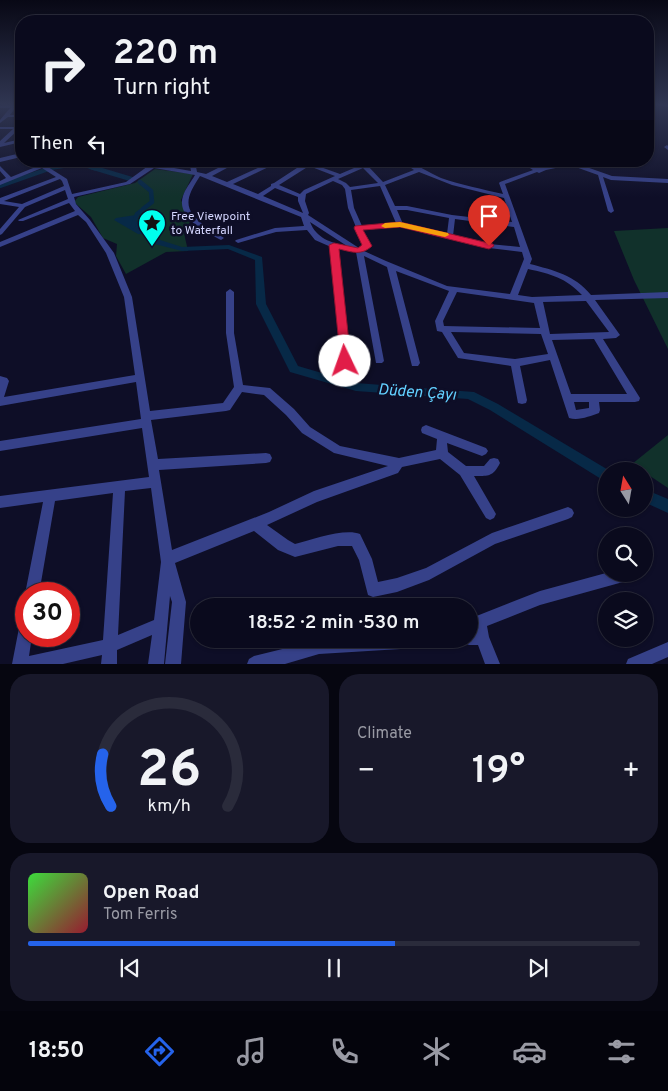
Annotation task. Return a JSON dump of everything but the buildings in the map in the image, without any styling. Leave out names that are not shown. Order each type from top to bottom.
[{"type":"street","points":[[0,145],[11,135]]},
{"type":"street","points":[[0,145],[15,142]]},
{"type":"street","points":[[0,160],[15,156]]},
{"type":"street","points":[[0,182],[38,167]]},
{"type":"street","points":[[0,188],[39,167]]},
{"type":"street","points":[[46,167],[65,180],[73,205],[110,253],[128,297],[167,559],[179,602],[172,664]]},
{"type":"street","points":[[0,233],[21,208],[70,194],[128,183],[152,167]]},
{"type":"street","points":[[159,167],[207,176],[304,216],[359,251],[446,288],[538,300],[668,295]]},
{"type":"street","points":[[194,167],[196,174],[185,197],[186,207],[194,220],[221,238]]},
{"type":"street","points":[[207,176],[224,167]]},
{"type":"street","points":[[228,184],[265,167]]},
{"type":"street","points":[[258,197],[273,185],[303,167]]},
{"type":"street","points":[[301,196],[306,212],[304,216],[307,228],[318,239],[359,251],[367,246],[351,208],[348,189],[337,178],[311,167]]},
{"type":"street","points":[[301,196],[306,191],[337,178],[355,167]]},
{"type":"street","points":[[366,167],[382,184],[400,225]]},
{"type":"street","points":[[414,167],[445,180],[507,198]]},
{"type":"street","points":[[532,167],[539,171]]},
{"type":"street","points":[[513,297],[528,258],[502,183],[516,176],[551,167]]},
{"type":"street","points":[[579,167],[600,176],[611,178],[668,181]]},
{"type":"street","points":[[0,168],[10,179]]},
{"type":"street","points":[[348,189],[382,184],[419,170]]},
{"type":"street","points":[[600,176],[611,211]]},
{"type":"street","points":[[0,201],[60,177]]},
{"type":"street","points":[[273,185],[301,196]]},
{"type":"street","points":[[21,220],[70,194]]},
{"type":"street","points":[[0,201],[21,208]]},
{"type":"street","points":[[21,208],[22,236]]},
{"type":"street","points":[[393,208],[407,208],[452,217],[517,225]]},
{"type":"street","points":[[0,245],[79,212]]},
{"type":"street","points":[[450,236],[452,217]]},
{"type":"street","points":[[358,228],[400,225],[489,246],[525,250]]},
{"type":"street","points":[[238,241],[275,230],[307,228]]},
{"type":"street","points":[[334,245],[345,361]]},
{"type":"street","points":[[359,251],[379,361]]},
{"type":"street","points":[[391,266],[415,363]]},
{"type":"street","points":[[454,289],[439,321],[440,329],[596,336],[616,335],[587,299],[584,292],[570,280],[554,272],[526,266]]},
{"type":"street","points":[[0,446],[145,419],[226,407],[239,388],[230,333],[230,292]]},
{"type":"street","points":[[538,300],[546,334],[573,414],[595,410],[593,398]]},
{"type":"street","points":[[445,329],[461,356],[515,363],[553,356]]},
{"type":"street","points":[[567,398],[635,398],[596,336]]},
{"type":"street","points":[[515,363],[522,400]]},
{"type":"street","points":[[0,402],[140,378]]},
{"type":"street","points":[[0,380],[4,381],[0,396]]},
{"type":"street","points":[[239,388],[267,391],[306,430],[338,450],[399,463],[442,454],[464,471],[490,514]]},
{"type":"street","points":[[426,430],[482,451]]},
{"type":"street","points":[[442,436],[442,454]]},
{"type":"street","points":[[152,465],[266,458]]},
{"type":"street","points":[[167,559],[255,524],[314,497],[394,469],[399,463]]},
{"type":"street","points":[[464,471],[487,471],[494,463]]},
{"type":"street","points":[[0,502],[155,482]]},
{"type":"street","points":[[109,664],[119,486]]},
{"type":"street","points":[[34,582],[50,495]]},
{"type":"street","points":[[255,524],[283,545],[295,551],[338,540],[355,539],[365,559],[373,590],[397,585],[429,573],[492,539],[568,513]]},
{"type":"street","points":[[156,664],[167,559]]},
{"type":"street","points":[[478,626],[479,622],[540,598],[598,581]]},
{"type":"street","points":[[25,664],[110,646],[161,624]]},
{"type":"street","points":[[478,642],[493,664]]},
{"type":"street","points":[[20,664],[23,647]]},
{"type":"street","points":[[254,664],[315,648]]},
{"type":"street","points":[[633,664],[668,650]]},
{"type":"green space","points":[[155,169],[193,174],[181,200],[191,220],[184,233],[188,251],[166,252],[126,274],[116,256],[117,244],[103,238],[91,217],[74,202],[78,197],[135,183]]},
{"type":"green space","points":[[668,228],[668,349],[634,280],[614,231]]},
{"type":"green space","points":[[668,435],[668,488],[653,478],[653,462],[634,462]]},
{"type":"water","points":[[136,215],[133,219],[135,222],[148,219],[148,221],[141,223],[146,226],[145,230],[153,224],[153,230],[160,232],[158,235],[138,234],[114,220],[116,218]]},
{"type":"waterway","points":[[49,169],[54,167]]},
{"type":"waterway","points":[[49,169],[61,167]]},
{"type":"waterway","points":[[89,167],[95,169]]},
{"type":"waterway","points":[[91,167],[131,179]]},
{"type":"waterway","points":[[0,186],[49,169]]},
{"type":"waterway","points":[[140,182],[151,191],[152,202],[143,209]]},
{"type":"waterway","points":[[133,226],[137,214],[141,211]]},
{"type":"waterway","name":"Düden Çayı","points":[[142,231],[151,232],[150,236],[154,241],[182,249],[229,247],[259,259],[261,304],[294,369],[356,387],[470,395],[494,407],[598,471]]},
{"type":"waterway","name":"Düden Çayı","points":[[653,499],[668,506]]},
{"type":"slow traffic","points":[[385,226],[400,225],[445,235]]},
{"type":"place","name":"Free Viewpoint to Waterfall","points":[[152,247]]},
{"type":"route","points":[[345,361],[334,245],[359,251],[367,246],[358,228],[400,225],[489,246]]}]
